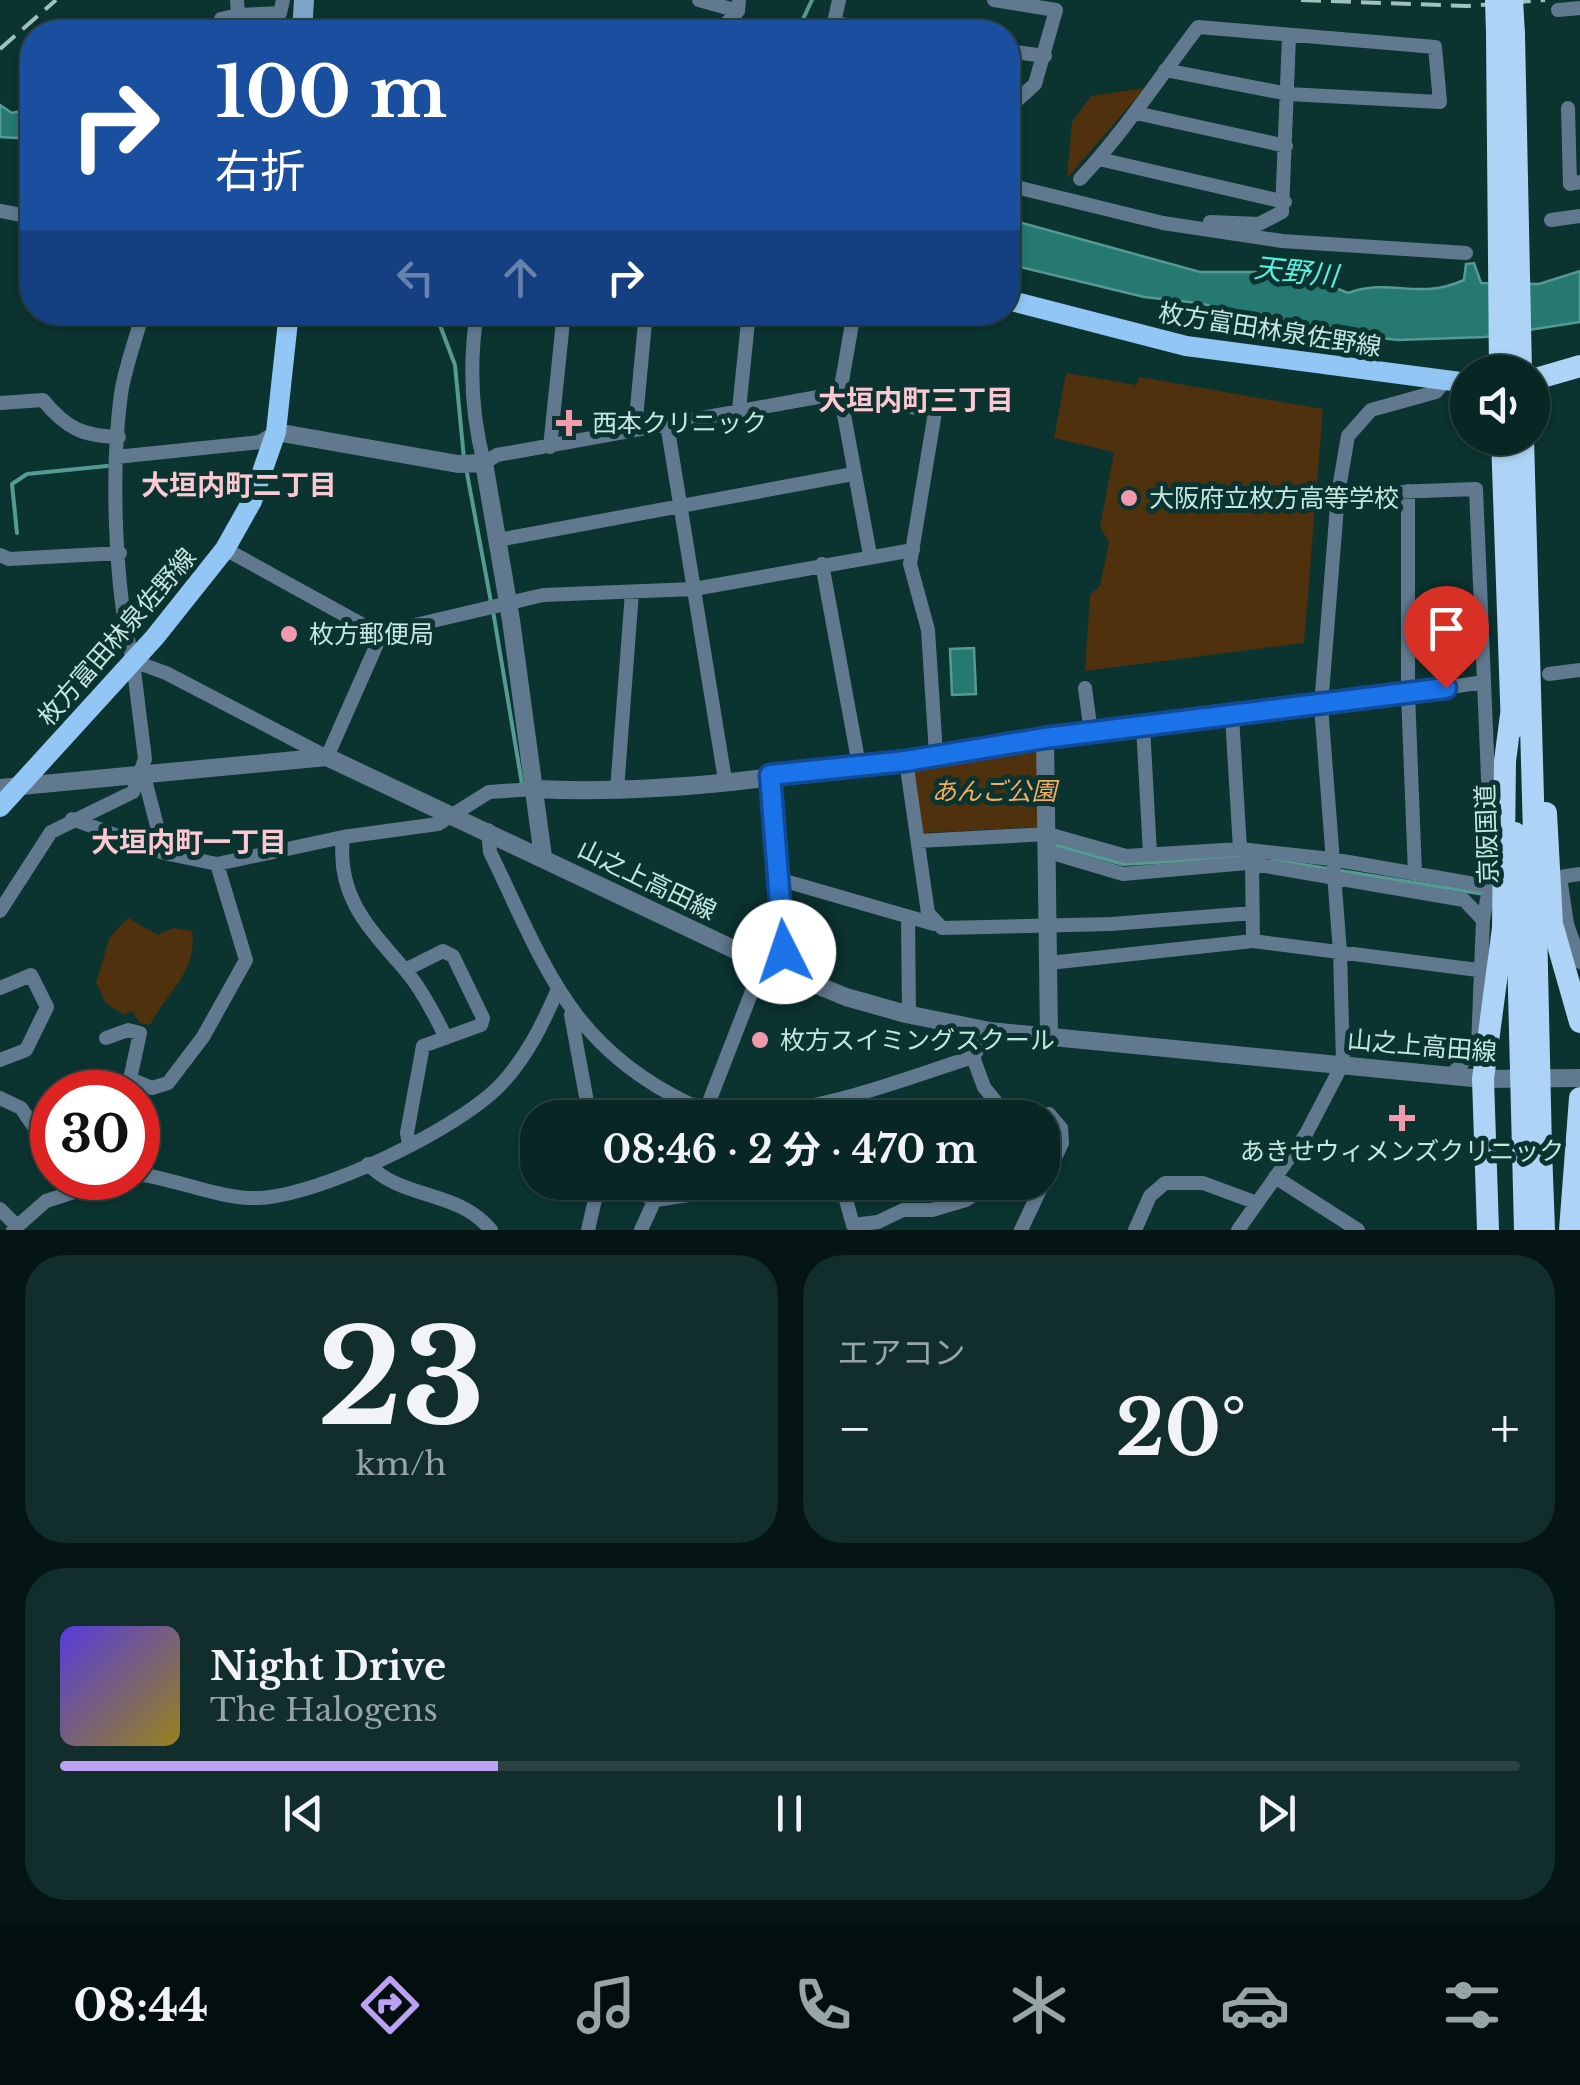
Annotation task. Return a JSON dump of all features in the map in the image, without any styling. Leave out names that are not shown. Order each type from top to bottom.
[{"type":"highway","points":[[1496,0],[1505,34]]},
{"type":"highway","points":[[1510,355],[1505,34],[1512,0]]},
{"type":"highway","points":[[1550,375],[1580,366]]},
{"type":"highway","name":"京阪国道","points":[[1503,455],[1512,716],[1524,833],[1532,1149],[1525,1230]]},
{"type":"highway","name":"京阪国道","points":[[1524,455],[1532,742],[1524,833]]},
{"type":"highway","points":[[1488,1230],[1483,1079],[1504,928],[1504,761],[1512,716]]},
{"type":"highway","points":[[1532,742],[1544,764],[1552,924],[1580,1022]]},
{"type":"highway","points":[[1570,1230],[1580,1098]]},
{"type":"highway","name":"京阪国道","points":[[1532,1149],[1544,1230]]},
{"type":"main road","name":"枚方富田林泉佐野線","points":[[1020,303],[1186,346],[1450,382]]},
{"type":"main road","name":"枚方富田林泉佐野線","points":[[0,806],[24,782],[122,652],[225,549],[252,500],[276,432],[288,325]]},
{"type":"street","points":[[221,19],[237,8],[280,12],[283,0]]},
{"type":"street","points":[[698,0],[738,5]]},
{"type":"street","points":[[994,0],[1060,5],[1036,84],[1020,96]]},
{"type":"street","points":[[1558,10],[1580,8]]},
{"type":"street","points":[[1080,179],[1136,113],[1166,70],[1198,28],[1435,46],[1440,102],[1288,94],[1166,70]]},
{"type":"street","points":[[1180,225],[1259,224],[1282,212],[1289,36]]},
{"type":"street","points":[[1020,53],[1045,56]]},
{"type":"street","points":[[1568,108],[1574,134],[1570,184],[1580,182]]},
{"type":"street","points":[[1136,113],[1286,146]]},
{"type":"street","points":[[1099,159],[1285,202]]},
{"type":"street","points":[[1020,188],[1180,225],[1282,240],[1466,252]]},
{"type":"street","points":[[1551,220],[1580,216]]},
{"type":"street","points":[[139,325],[121,392],[116,457],[122,652],[143,772],[164,853]]},
{"type":"street","points":[[475,325],[472,463],[498,540],[498,603],[535,788],[542,857]]},
{"type":"street","points":[[550,446],[563,325]]},
{"type":"street","points":[[634,429],[645,325]]},
{"type":"street","points":[[739,410],[747,325]]},
{"type":"street","points":[[852,325],[840,393],[870,555]]},
{"type":"street","points":[[1238,1230],[1306,1134],[1343,1063],[1340,952],[1320,706],[1338,494],[1348,436],[1359,419],[1371,410],[1436,392],[1444,382]]},
{"type":"street","points":[[116,457],[260,442],[276,432],[472,463],[497,455],[840,393],[935,412],[910,564],[928,630],[936,754]]},
{"type":"street","points":[[0,403],[42,400],[62,424],[87,436],[118,438]]},
{"type":"street","points":[[667,424],[726,780]]},
{"type":"street","points":[[498,540],[853,474]]},
{"type":"street","points":[[1338,494],[1476,488],[1494,888],[1483,920],[1478,970],[1478,1047],[1450,1076]]},
{"type":"street","points":[[1407,880],[1408,491]]},
{"type":"street","points":[[225,549],[382,635],[498,603],[694,589],[913,550]]},
{"type":"street","points":[[0,555],[10,558],[120,553]]},
{"type":"street","points":[[822,564],[859,764]]},
{"type":"street","points":[[618,790],[632,592]]},
{"type":"street","points":[[122,652],[327,757],[382,635]]},
{"type":"street","points":[[1550,674],[1580,670]]},
{"type":"street","points":[[72,819],[164,853],[217,864],[342,837],[438,824],[489,792],[535,788],[618,790],[906,761],[1045,738],[1320,706],[1484,682]]},
{"type":"street","points":[[1085,688],[1091,732]]},
{"type":"street","points":[[1232,716],[1240,849]]},
{"type":"street","points":[[1144,726],[1150,854]]},
{"type":"street","points":[[1045,738],[1048,1036]]},
{"type":"street","name":"山之上高田線","points":[[0,788],[24,782],[327,757],[770,966],[846,998],[909,1015],[990,1031],[1450,1076],[1580,1078]]},
{"type":"street","points":[[906,761],[934,924]]},
{"type":"street","points":[[0,911],[51,832],[134,792],[143,772]]},
{"type":"street","points":[[711,1100],[770,966],[784,952],[770,775]]},
{"type":"street","points":[[488,830],[490,852],[577,1021],[672,1100]]},
{"type":"street","points":[[342,837],[344,884],[369,930],[405,970],[446,1038]]},
{"type":"street","points":[[918,841],[1048,843],[1126,856],[1240,849],[1332,859],[1464,900],[1483,920]]},
{"type":"street","points":[[1048,843],[1123,874],[1252,864],[1334,878],[1494,888]]},
{"type":"street","points":[[106,1038],[128,1030],[140,1033],[130,1079],[152,1088],[168,1083],[203,1037],[246,960],[217,864]]},
{"type":"street","points":[[1252,864],[1254,941]]},
{"type":"street","points":[[1580,874],[1560,876],[1566,924],[1580,962]]},
{"type":"street","points":[[778,879],[942,928],[1252,913]]},
{"type":"street","points":[[908,917],[909,1015]]},
{"type":"street","points":[[1049,963],[1254,941],[1478,970]]},
{"type":"street","points":[[405,970],[444,951],[453,956],[483,1018],[481,1024],[423,1046],[407,1133],[409,1144]]},
{"type":"street","points":[[0,988],[31,975],[47,1007],[26,1050],[0,1060]]},
{"type":"street","points":[[160,1178],[256,1198],[291,1193],[368,1164],[468,1114],[504,1081],[535,1042],[558,989]]},
{"type":"street","points":[[570,1009],[587,1100]]},
{"type":"street","points":[[828,1100],[973,1057],[990,1031]]},
{"type":"street","points":[[973,1057],[984,1087],[994,1100]]},
{"type":"street","points":[[0,1098],[21,1108],[30,1121]]},
{"type":"street","points":[[368,1164],[380,1177],[475,1210],[491,1230]]},
{"type":"street","points":[[1275,1177],[1358,1230]]},
{"type":"street","points":[[1135,1230],[1150,1196],[1165,1183],[1203,1184],[1257,1203]]},
{"type":"street","points":[[0,1210],[14,1228],[49,1200]]},
{"type":"street","points":[[588,1230],[595,1200]]},
{"type":"street","points":[[642,1230],[656,1200]]},
{"type":"street","points":[[846,1200],[853,1224],[966,1200]]},
{"type":"street","points":[[1021,1230],[1035,1200]]},
{"type":"street","points":[[31,1212],[38,1230]]},
{"type":"green space","points":[[1145,88],[1067,178],[1072,122],[1091,96]]},
{"type":"green space","points":[[1066,373],[1136,385],[1139,377],[1323,409],[1304,643],[1085,671],[1090,595],[1100,586],[1109,542],[1100,527],[1114,452],[1054,438]]},
{"type":"green space","name":"あんご公園","points":[[1039,744],[1040,827],[922,833],[912,765]]},
{"type":"green space","points":[[128,918],[158,935],[173,928],[192,931],[193,945],[186,970],[150,1025],[140,1023],[132,1011],[124,1015],[105,1002],[96,982],[110,937]]},
{"type":"water","points":[[0,105],[12,113],[20,111],[20,138],[0,137]]},
{"type":"water","name":"天野川","points":[[1020,222],[1200,272],[1296,272],[1348,293],[1378,287],[1448,286],[1464,280],[1466,264],[1474,263],[1481,283],[1539,284],[1580,271],[1580,322],[1485,337],[1398,340],[1338,333],[1198,303],[1144,297],[1020,267]]},
{"type":"water","points":[[974,648],[976,694],[952,695],[950,649]]},
{"type":"waterway","points":[[803,20],[812,0]]},
{"type":"waterway","points":[[440,325],[455,365],[464,459]]},
{"type":"waterway","points":[[17,533],[12,484],[27,474],[107,466]]},
{"type":"waterway","points":[[466,468],[491,602]]},
{"type":"waterway","points":[[493,611],[522,784]]},
{"type":"waterway","points":[[1055,845],[1123,864],[1242,857]]},
{"type":"waterway","points":[[1272,860],[1484,894]]},
{"type":"railway","points":[[33,20],[56,0]]},
{"type":"railway","points":[[1301,0],[1467,6],[1545,0]]},
{"type":"railway","points":[[0,49],[20,32]]},
{"type":"place","name":"西本クリニック","points":[[569,423]]},
{"type":"place","name":"大阪府立枚方高等学校","points":[[1129,498]]},
{"type":"place","name":"枚方郵便局","points":[[289,634]]},
{"type":"place","name":"枚方スイミングスクール","points":[[760,1040]]},
{"type":"place","name":"あきせウィメンズクリニック","points":[[1402,1118]]},
{"type":"district","name":"大垣内町三丁目","points":[[916,400]]},
{"type":"district","name":"大垣内町二丁目","points":[[239,485]]},
{"type":"district","name":"大垣内町一丁目","points":[[189,842]]},
{"type":"route","points":[[784,952],[770,775],[906,761],[1045,738],[1446,688]]}]
